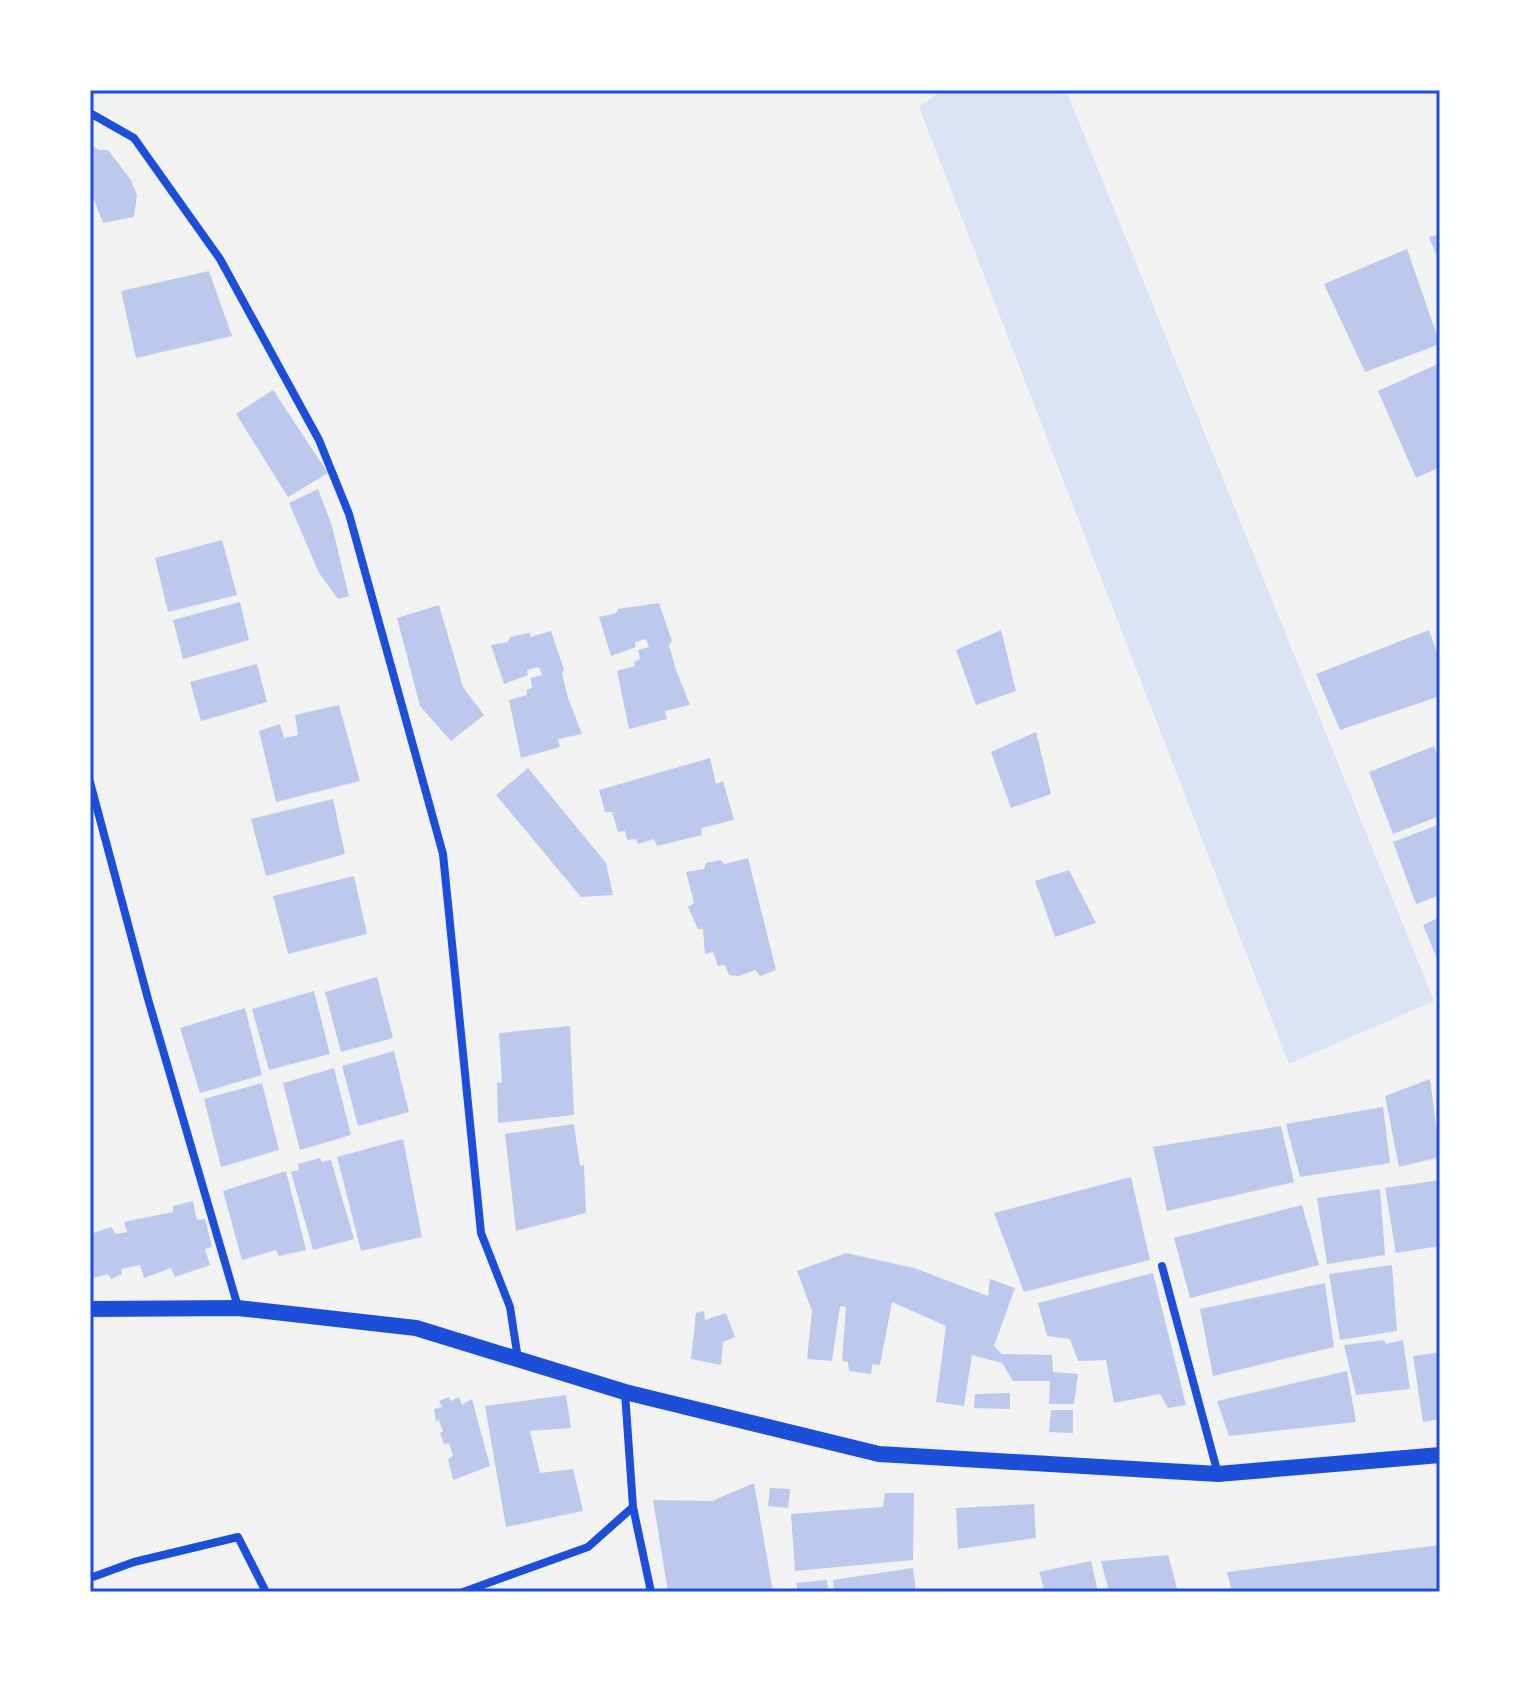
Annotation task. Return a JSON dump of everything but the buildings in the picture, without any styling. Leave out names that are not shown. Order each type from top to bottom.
[{"type":"main road","points":[[90,1309],[238,1308],[416,1328],[625,1392],[879,1454],[1218,1474],[1440,1455]]},
{"type":"street","points":[[90,113],[134,138],[220,259],[319,440],[349,514],[443,854],[481,1233],[510,1307],[518,1359]]},
{"type":"street","points":[[90,782],[148,999],[238,1308]]},
{"type":"street","points":[[1162,1266],[1218,1474]]},
{"type":"street","points":[[625,1392],[633,1507],[651,1592]]},
{"type":"street","points":[[463,1592],[588,1547],[633,1507]]},
{"type":"street","points":[[90,1578],[134,1562],[238,1537],[266,1592]]},
{"type":"shaded area","points":[[942,90],[1066,90],[1434,1001],[1289,1064],[919,107]]}]
